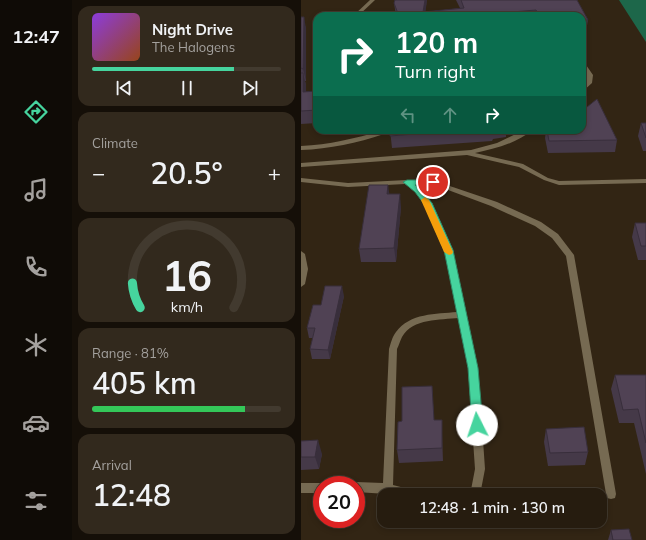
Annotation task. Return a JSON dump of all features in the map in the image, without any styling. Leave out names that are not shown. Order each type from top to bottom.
[{"type":"lane","points":[[360,12],[373,0]]},
{"type":"lane","points":[[586,69],[590,75],[589,83],[586,86]]},
{"type":"lane","points":[[301,148],[322,148],[340,145],[378,134]]},
{"type":"lane","points":[[301,165],[468,153],[509,142],[522,134]]},
{"type":"lane","points":[[468,153],[521,166],[546,179],[559,183],[646,181]]},
{"type":"lane","points":[[301,180],[348,185],[433,182],[493,204],[538,224],[555,236],[570,255],[611,494]]},
{"type":"lane","points":[[407,182],[417,190],[428,203],[449,250],[473,368],[480,469],[476,488]]},
{"type":"lane","points":[[301,254],[303,258],[303,276],[301,284]]},
{"type":"lane","points":[[365,487],[388,488],[393,348],[399,335],[409,323],[426,318],[462,316]]},
{"type":"lane","points":[[301,488],[313,488]]},
{"type":"green space","points":[[619,0],[646,0],[646,42]]},
{"type":"building","points":[[395,0],[425,0],[423,12],[397,12],[394,3]]},
{"type":"building","points":[[461,0],[577,0],[584,12],[537,12],[536,10],[512,12],[423,12],[464,8]]},
{"type":"building","points":[[301,17],[304,17],[303,69],[301,68]]},
{"type":"building","points":[[301,73],[303,73],[303,92],[313,91],[313,110],[301,111]]},
{"type":"building","points":[[597,99],[617,140],[549,141],[548,134],[586,134],[586,108]]},
{"type":"building","points":[[641,123],[646,123],[646,138]]},
{"type":"building","points":[[390,134],[414,134],[390,136]]},
{"type":"building","points":[[369,185],[388,185],[387,194],[400,194],[394,248],[359,249]]},
{"type":"building","points":[[635,223],[646,223],[646,246],[641,246]]},
{"type":"building","points":[[325,286],[342,286],[328,350],[310,349],[315,328],[307,328],[313,305],[321,305]]},
{"type":"building","points":[[615,375],[646,375],[646,443],[638,409],[623,410]]},
{"type":"building","points":[[432,386],[434,420],[442,420],[442,448],[397,450],[398,422],[402,421],[402,387]]},
{"type":"building","points":[[584,427],[588,452],[550,453],[546,429]]},
{"type":"building","points":[[318,440],[315,457],[301,457],[301,441]]},
{"type":"building","points":[[629,529],[632,540],[613,540],[611,530]]},
{"type":"slow traffic","points":[[425,200],[428,203],[449,252]]},
{"type":"route","points":[[433,182],[407,182],[417,190],[428,203],[449,250],[473,368],[477,425]]}]
